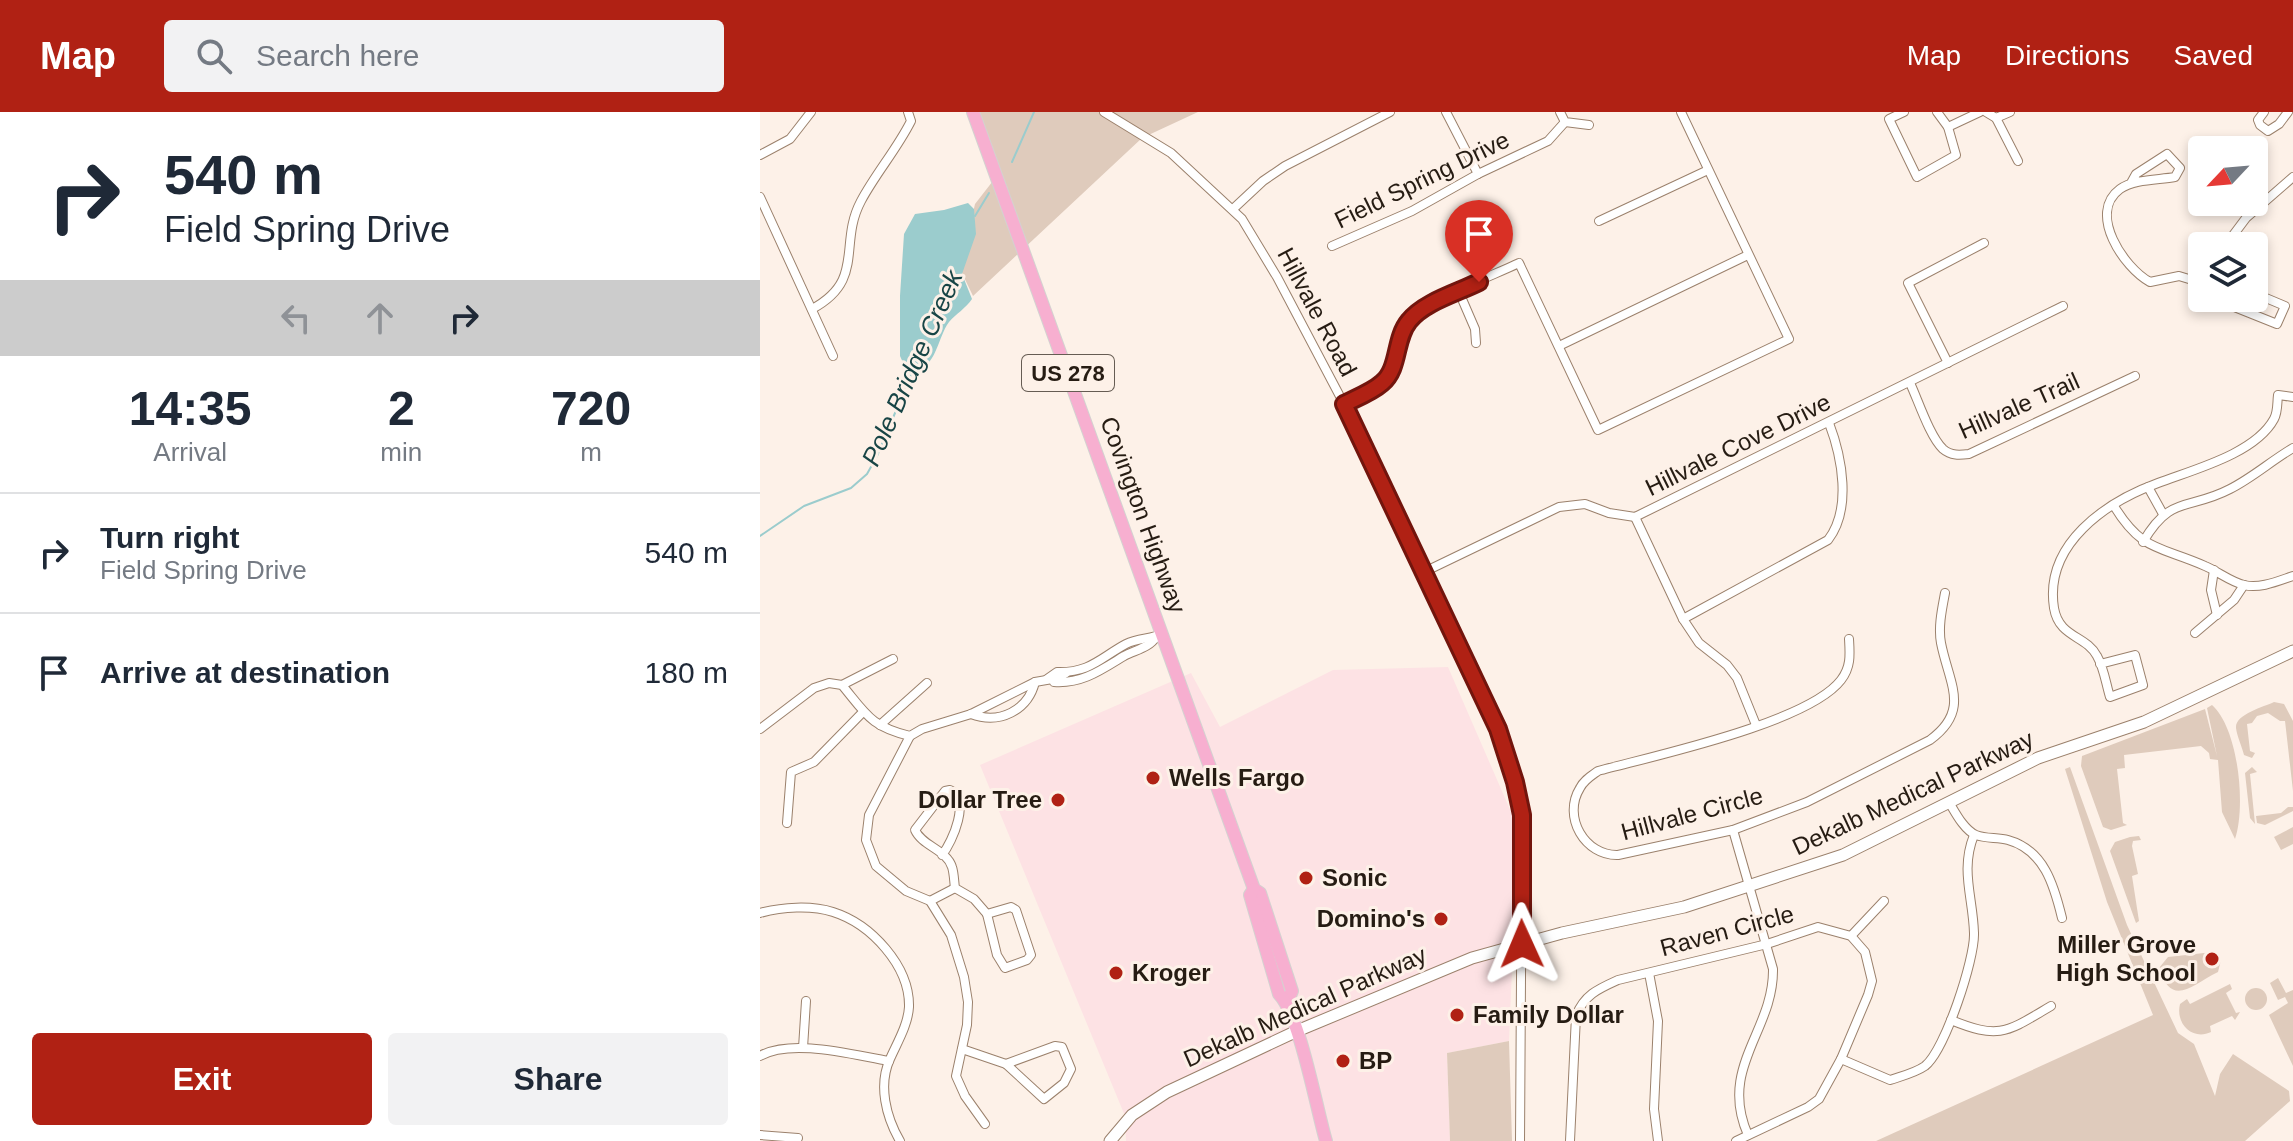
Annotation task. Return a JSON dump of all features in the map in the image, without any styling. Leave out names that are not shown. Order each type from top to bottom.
[{"type":"main road","name":"Covington Highway","points":[[973,112],[1159,635],[1254,889],[1250,895],[1279,994],[1287,1002],[1297,1031],[1326,1141]]},
{"type":"main road","name":"Dekalb Medical Parkway","points":[[1110,1141],[1121,1126],[1146,1104],[1297,1031],[1472,958],[1562,933],[1684,907],[1843,855],[2038,758],[2144,722],[2293,651]]},
{"type":"street","points":[[760,155],[790,139],[811,112]]},
{"type":"street","points":[[812,309],[829,300],[843,284],[859,203],[899,144],[911,121],[908,112]]},
{"type":"street","name":"Hillvale Road","points":[[1104,112],[1171,153],[1233,209],[1277,277],[1344,404],[1498,729],[1522,815],[1520,1141]]},
{"type":"street","points":[[1233,209],[1263,181],[1285,166],[1390,112]]},
{"type":"street","points":[[1446,112],[1478,174]]},
{"type":"street","points":[[1560,112],[1565,122],[1589,125]]},
{"type":"street","points":[[1344,404],[1383,383],[1393,367],[1398,342],[1408,322],[1423,309],[1519,263],[1598,430],[1789,339],[1681,112]]},
{"type":"street","points":[[1904,112],[1889,119],[1917,177],[1956,155],[1948,127],[1937,112]]},
{"type":"street","points":[[1948,127],[1983,112],[1996,118],[2018,161]]},
{"type":"street","points":[[1996,118],[2010,112]]},
{"type":"street","points":[[2264,112],[2258,120],[2268,131],[2279,124],[2288,112]]},
{"type":"street","name":"Field Spring Drive","points":[[1332,246],[1412,211],[1478,174],[1548,141],[1565,122]]},
{"type":"street","points":[[2131,183],[2136,174],[2167,154],[2180,168],[2175,177],[2131,183],[2115,193],[2109,203],[2109,225],[2120,254],[2138,275],[2150,282],[2179,276],[2188,279]]},
{"type":"street","points":[[1599,221],[1708,170]]},
{"type":"street","points":[[2236,232],[2246,218],[2293,177]]},
{"type":"street","points":[[760,197],[833,356]]},
{"type":"street","points":[[1948,363],[1908,283],[1984,243]]},
{"type":"street","points":[[1559,346],[1748,255]]},
{"type":"street","points":[[1459,292],[1475,329],[1476,343]]},
{"type":"street","points":[[2247,312],[2277,324],[2285,306],[2268,299]]},
{"type":"street","name":"Hillvale Cove Drive","points":[[1424,572],[1572,503],[1635,517],[2063,306]]},
{"type":"street","name":"Hillvale Trail","points":[[1910,383],[1943,450],[1956,456],[1969,454],[2135,376]]},
{"type":"street","points":[[2100,664],[2135,655],[2143,685],[2110,697],[2100,664],[2091,649],[2069,634],[2057,619],[2054,608],[2055,578],[2065,551],[2080,529],[2148,487],[2208,466],[2241,448],[2274,419],[2278,395],[2293,397]]},
{"type":"street","points":[[1683,619],[1828,540],[1838,528],[1842,492],[1829,423]]},
{"type":"street","points":[[2143,542],[2163,514],[2176,506],[2230,489],[2293,448]]},
{"type":"street","points":[[2148,487],[2163,514]]},
{"type":"street","points":[[2114,506],[2134,535],[2143,542],[2244,585],[2269,584],[2293,576]]},
{"type":"street","points":[[1635,517],[1683,619],[1699,643],[1727,665],[1737,678],[1756,725]]},
{"type":"street","points":[[2214,570],[2211,590],[2217,615]]},
{"type":"street","points":[[2195,633],[2234,600],[2244,585]]},
{"type":"street","name":"Hillvale Circle","points":[[1849,639],[1847,670],[1831,690],[1798,708],[1702,744],[1598,771],[1579,789],[1573,811],[1576,825],[1589,846],[1607,856],[1646,851],[1733,830],[1829,791],[1942,732],[1951,720],[1955,706],[1941,643],[1945,593]]},
{"type":"street","points":[[985,1124],[958,1082],[957,1066],[968,1002],[951,935],[930,901],[906,891],[876,866],[866,840],[869,815],[910,736],[922,729],[971,714],[1057,672],[1070,675],[1093,666],[1128,643],[1148,635],[1159,635]]},
{"type":"street","points":[[760,729],[814,688],[829,683],[842,685],[893,659]]},
{"type":"street","points":[[971,714],[988,717],[1017,711],[1031,696],[1035,682]]},
{"type":"street","points":[[880,725],[927,683]]},
{"type":"street","points":[[842,685],[862,713],[880,725],[910,736]]},
{"type":"street","points":[[787,823],[791,772],[814,762],[862,713]]},
{"type":"street","points":[[942,855],[951,840],[961,803],[959,796],[950,790],[945,791],[915,830],[918,837],[952,866],[955,888]]},
{"type":"street","points":[[1949,802],[1974,835],[2009,840],[2031,850],[2046,869],[2062,918]]},
{"type":"street","points":[[1733,830],[1773,969],[1774,990],[1743,1064],[1738,1092],[1740,1117],[1748,1135]]},
{"type":"street","points":[[1841,1059],[1890,1080],[1926,1065],[1937,1051],[1972,957],[1975,934],[1966,869],[1967,852],[1974,835]]},
{"type":"street","points":[[930,901],[955,888]]},
{"type":"street","points":[[955,888],[974,899],[987,914],[1002,967],[1015,966],[1027,960],[1031,955],[1016,910],[1011,907],[987,914]]},
{"type":"street","points":[[1736,1141],[1819,1099],[1841,1059],[1872,981],[1865,952],[1851,936],[1884,901]]},
{"type":"street","points":[[760,913],[806,908],[833,912],[871,934],[897,964],[907,985],[909,1011],[885,1074],[884,1099],[900,1141]]},
{"type":"street","name":"Raven Circle","points":[[1570,1141],[1576,1016],[1581,1003],[1595,990],[1618,980],[1767,944],[1818,927],[1851,936]]},
{"type":"street","points":[[1649,973],[1658,1021],[1654,1109],[1658,1141]]},
{"type":"street","points":[[803,1048],[806,1001]]},
{"type":"street","points":[[1951,1020],[1980,1032],[2001,1033],[2051,1006]]},
{"type":"street","points":[[962,1049],[1006,1064],[1044,1099],[1064,1083],[1071,1069],[1062,1047],[1055,1046],[1006,1064]]},
{"type":"street","points":[[760,1056],[769,1051],[803,1048],[889,1061]]},
{"type":"street","points":[[760,1135],[798,1138]]},
{"type":"shaded area","points":[[973,112],[1198,112],[1142,138],[973,296],[960,269],[975,204],[996,177]]},
{"type":"shaded area","points":[[1448,667],[1518,828],[1509,1041],[1447,1053],[1450,1141],[1126,1141],[1125,1116],[980,765],[1191,673],[1220,727],[1333,670]]},
{"type":"shaded area","points":[[2274,702],[2284,704],[2293,721],[2293,791],[2285,721],[2268,713],[2257,716],[2247,724],[2250,751],[2255,753],[2252,758],[2244,755],[2236,728],[2245,715]]},
{"type":"shaded area","points":[[2212,705],[2229,732],[2238,769],[2240,808],[2235,839],[2222,812],[2218,760],[2210,759],[2209,753],[2201,746],[2124,755],[2125,768],[2117,769],[2123,823],[2127,825],[2111,830],[2103,827],[2081,766],[2082,756],[2205,709],[2217,756],[2207,708]]},
{"type":"shaded area","points":[[2070,767],[2127,925],[2178,1033],[2194,1044],[2215,1096],[2220,1074],[2233,1054],[2289,1091],[2290,1101],[2245,1141],[1876,1141],[2153,1015],[2107,902],[2065,769]]},
{"type":"shaded area","points":[[2252,767],[2257,772],[2250,774],[2255,824],[2250,818],[2245,773]]},
{"type":"shaded area","points":[[2293,807],[2293,811],[2265,825],[2257,823],[2256,816],[2281,813]]},
{"type":"shaded area","points":[[2293,827],[2293,844],[2281,850],[2274,837]]},
{"type":"shaded area","points":[[2139,836],[2141,840],[2133,841],[2132,846],[2138,874],[2132,876],[2139,921],[2136,923],[2110,851],[2115,842]]},
{"type":"shaded area","points":[[2213,952],[2221,960],[2218,972],[2183,990],[2176,991],[2164,980],[2159,968],[2168,957]]},
{"type":"shaded area","points":[[2278,978],[2286,993],[2293,990],[2293,1066],[2269,1015],[2288,1003],[2285,997],[2278,1000],[2270,983]]},
{"type":"shaded area","points":[[2230,984],[2232,989],[2226,993],[2236,1013],[2240,1012],[2235,1020],[2232,1016],[2210,1026],[2211,1032],[2204,1034],[2187,1029],[2180,1018],[2180,1004],[2187,999],[2190,1004]]},
{"type":"shaded area","points":[[2256,988],[2267,999],[2256,1010],[2245,999]]},
{"type":"shaded area","points":[[1509,1041],[1512,1141],[1450,1141],[1447,1053]]},
{"type":"water","points":[[968,203],[974,209],[976,234],[962,274],[972,299],[949,322],[929,362],[915,369],[905,367],[900,356],[904,234],[915,214]]},
{"type":"waterway","name":"Pole Bridge Creek","points":[[1012,162],[1034,112]]},
{"type":"waterway","name":"Pole Bridge Creek","points":[[975,216],[989,193]]},
{"type":"waterway","name":"Pole Bridge Creek","points":[[760,536],[804,506],[851,488],[867,474],[913,370]]},
{"type":"place","name":"Wells Fargo","points":[[1153,778]]},
{"type":"place","name":"Dollar Tree","points":[[1058,800]]},
{"type":"place","name":"Sonic","points":[[1306,878]]},
{"type":"place","name":"Domino's","points":[[1441,919]]},
{"type":"place","name":"Miller Grove High School","points":[[2212,959]]},
{"type":"place","name":"Kroger","points":[[1116,973]]},
{"type":"place","name":"Family Dollar","points":[[1457,1015]]},
{"type":"place","name":"BP","points":[[1343,1061]]},
{"type":"route","points":[[1479,282],[1423,309],[1408,322],[1398,342],[1393,367],[1383,383],[1344,404],[1498,729],[1522,815],[1522,944]]}]
